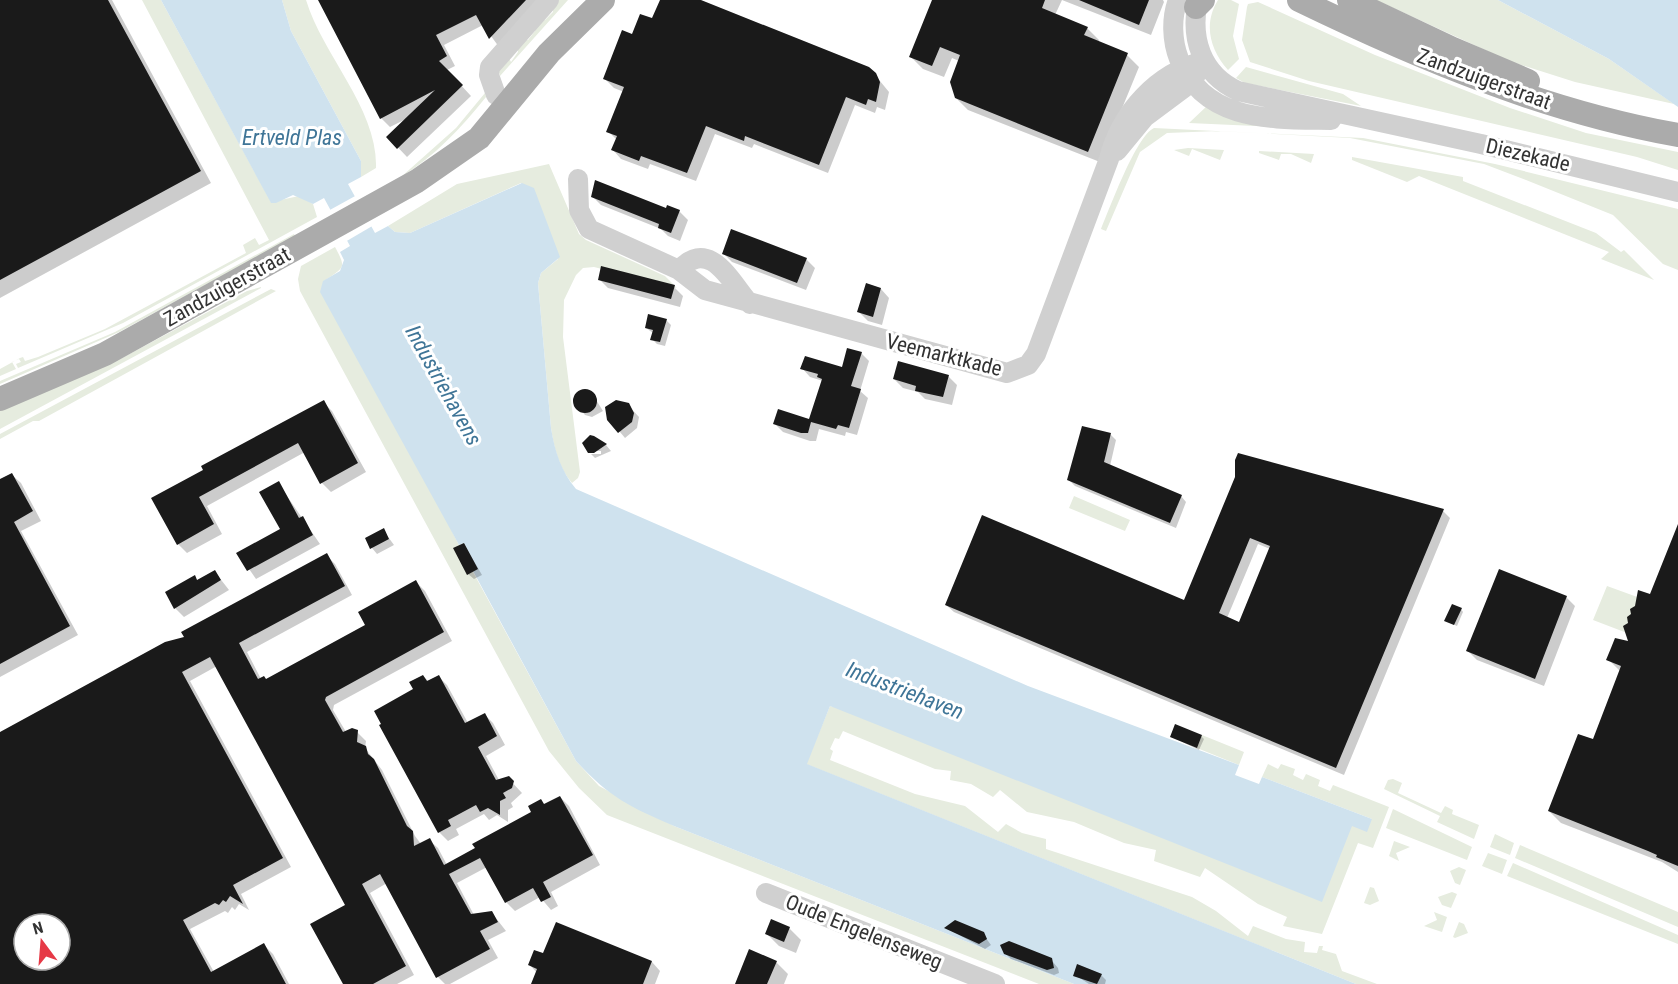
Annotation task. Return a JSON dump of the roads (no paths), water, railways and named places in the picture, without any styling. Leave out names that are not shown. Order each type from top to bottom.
[{"type":"main road","name":"Zandzuigerstraat","points":[[446,160],[537,43],[579,0]]},
{"type":"main road","name":"Zandzuigerstraat","points":[[0,399],[105,354],[417,181],[479,138],[549,54],[603,0]]},
{"type":"main road","name":"Zandzuigerstraat","points":[[1299,0],[1387,42],[1516,94],[1589,116],[1678,135]]},
{"type":"main road","name":"Zandzuigerstraat","points":[[1349,0],[1520,78],[1634,111],[1678,120]]},
{"type":"street","points":[[496,96],[489,75],[490,67],[549,0]]},
{"type":"street","points":[[1187,75],[1174,36],[1174,13],[1194,2],[1194,35],[1204,61]]},
{"type":"street","name":"Veemarktkade","points":[[578,179],[579,210],[590,229],[679,270],[705,290],[999,373],[1018,370],[1028,365],[1036,354],[1109,159],[1145,117],[1204,61]]},
{"type":"street","name":"Diezekade","points":[[1204,61],[1221,81],[1247,95],[1378,121],[1678,192]]},
{"type":"street","name":"Diezekade","points":[[1187,75],[1205,98],[1218,106],[1243,114],[1305,120],[1378,121]]},
{"type":"street","points":[[679,270],[689,259],[699,256],[715,261],[750,304]]},
{"type":"street","name":"Oude Engelenseweg","points":[[766,893],[995,984]]},
{"type":"water","points":[[161,0],[282,0],[291,31],[361,161],[361,177],[348,184],[375,233],[388,226],[395,232],[410,233],[522,183],[534,188],[560,257],[541,273],[538,283],[551,428],[559,461],[576,489],[1028,686],[1239,765],[1235,775],[1259,784],[1262,777],[1372,819],[1367,832],[1352,826],[1322,902],[830,706],[807,764],[1356,984],[1074,984],[674,826],[632,807],[599,784],[576,761],[473,571],[477,569],[464,543],[459,545],[320,292],[323,281],[340,271],[344,260],[340,252],[350,246],[324,198],[313,204],[293,195],[271,203]]},
{"type":"water","points":[[1498,0],[1678,0],[1678,107],[1609,59]]},
{"type":"water label","name":"Ertveld Plas","points":[[292,137]]},
{"type":"water label","name":"Industriehavens","points":[[444,385]]},
{"type":"water label","name":"Industriehaven","points":[[905,690]]}]
